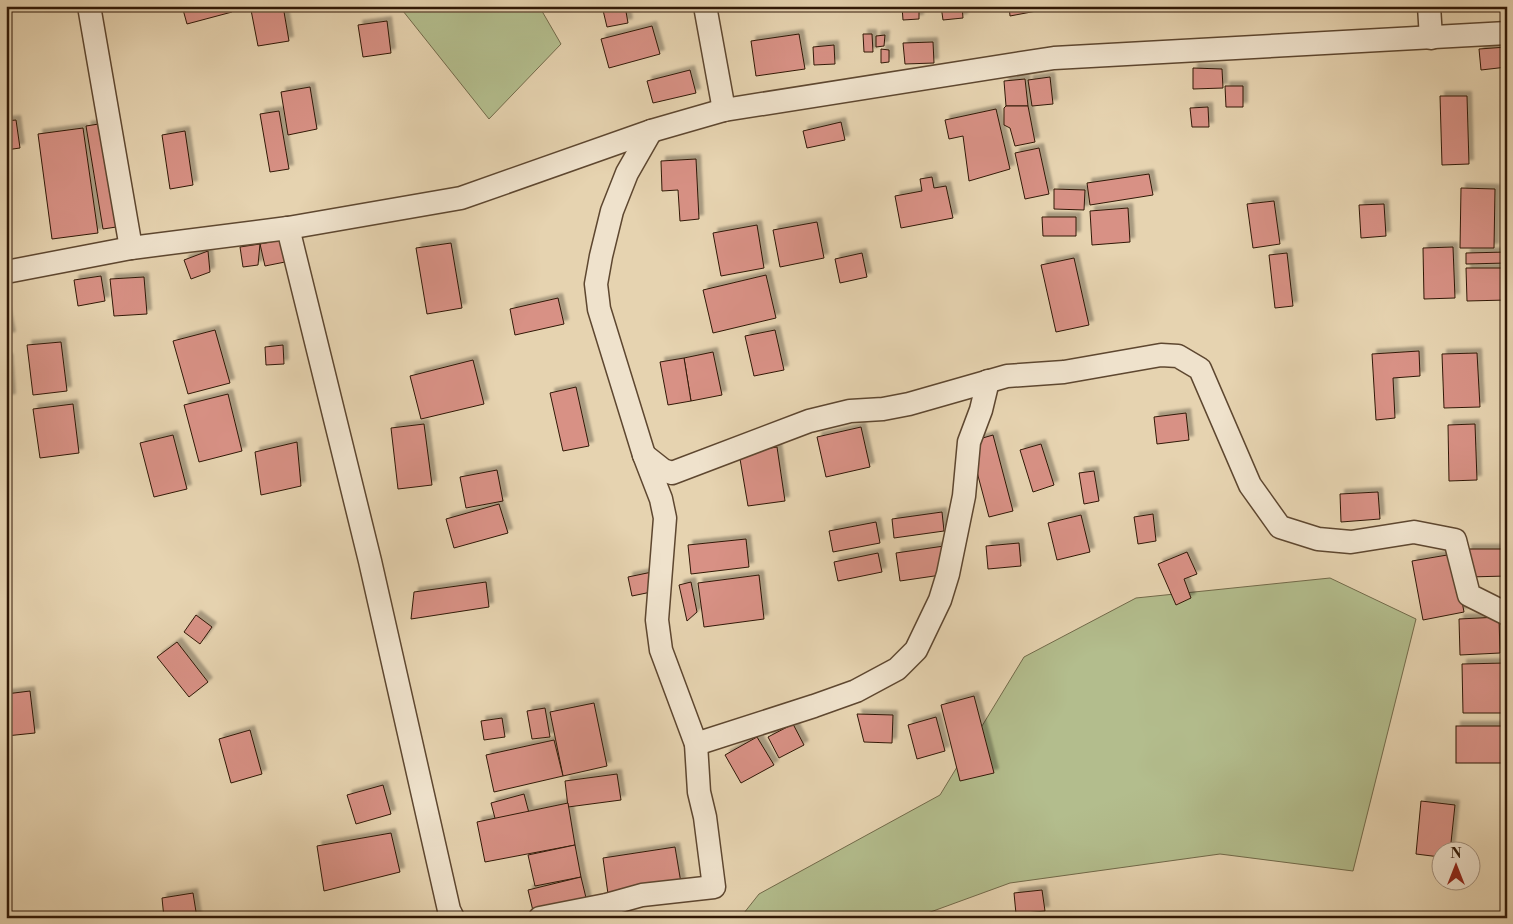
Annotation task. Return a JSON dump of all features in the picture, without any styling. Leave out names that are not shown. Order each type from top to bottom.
[{"type":"street","points":[[89,6],[131,248]]},
{"type":"street","points":[[704,6],[724,110]]},
{"type":"street","points":[[1429,6],[1431,38]]},
{"type":"street","points":[[6,272],[131,248],[288,228],[461,198],[651,131],[724,110],[1054,58],[1507,33]]},
{"type":"street","points":[[540,918],[606,905],[642,895],[714,888],[705,817],[699,792],[696,744],[661,650],[657,620],[665,518],[661,499],[644,455],[599,308],[596,284],[612,211],[627,173],[651,131]]},
{"type":"street","points":[[288,228],[370,561],[449,910],[453,918]]},
{"type":"street","points":[[644,455],[663,470],[672,473],[809,421],[850,411],[883,409],[909,404],[1007,376],[1064,372],[1161,355],[1178,356],[1200,369],[1250,485],[1280,527],[1318,539],[1351,542],[1414,532],[1455,540],[1469,595],[1507,614]]},
{"type":"street","points":[[696,744],[856,691],[897,670],[916,650],[940,600],[948,574],[964,496],[969,442],[981,410],[988,381]]},
{"type":"green space","points":[[399,6],[539,6],[561,44],[489,119]]},
{"type":"green space","points":[[1330,578],[1416,619],[1353,871],[1220,854],[1010,883],[914,918],[740,918],[759,894],[940,795],[1024,657],[1136,598]]},
{"type":"building","points":[[182,6],[231,6],[232,12],[187,24]]},
{"type":"building","points":[[283,6],[289,41],[258,46],[251,10]]},
{"type":"building","points":[[602,6],[625,6],[628,23],[607,27]]},
{"type":"building","points":[[919,6],[919,19],[903,20],[902,7]]},
{"type":"building","points":[[941,6],[962,6],[963,18],[943,20]]},
{"type":"building","points":[[1009,6],[1063,6],[1010,16]]},
{"type":"building","points":[[1229,6],[1395,6],[1229,10]]},
{"type":"building","points":[[387,21],[391,53],[363,57],[358,25]]},
{"type":"building","points":[[652,26],[660,54],[609,68],[601,39]]},
{"type":"building","points":[[799,34],[805,69],[756,76],[751,41]]},
{"type":"building","points":[[863,34],[872,34],[873,52],[864,52]]},
{"type":"building","points":[[885,35],[884,46],[876,47],[876,36]]},
{"type":"building","points":[[933,42],[934,63],[905,64],[903,43]]},
{"type":"building","points":[[834,45],[835,64],[814,65],[813,47]]},
{"type":"building","points":[[1507,47],[1507,67],[1481,70],[1479,49]]},
{"type":"building","points":[[881,49],[889,50],[889,62],[881,63]]},
{"type":"building","points":[[1193,68],[1222,69],[1223,88],[1193,89]]},
{"type":"building","points":[[690,70],[696,93],[653,103],[647,81]]},
{"type":"building","points":[[1050,77],[1053,104],[1032,106],[1028,80]]},
{"type":"building","points":[[1025,79],[1028,106],[1006,106],[1004,81]]},
{"type":"building","points":[[1225,86],[1243,86],[1243,107],[1226,107]]},
{"type":"building","points":[[310,87],[317,129],[288,135],[281,92]]},
{"type":"building","points":[[1440,96],[1467,96],[1469,164],[1442,165]]},
{"type":"building","points":[[1006,106],[1028,106],[1035,142],[1015,146],[1010,128],[1004,125],[1004,108]]},
{"type":"building","points":[[1208,107],[1209,127],[1192,127],[1190,108]]},
{"type":"building","points":[[996,109],[1010,169],[969,181],[963,136],[949,139],[945,120]]},
{"type":"building","points":[[279,111],[289,169],[270,172],[260,114]]},
{"type":"building","points":[[16,120],[20,148],[6,150],[6,121]]},
{"type":"building","points":[[841,122],[845,140],[807,148],[803,131]]},
{"type":"building","points":[[105,123],[123,226],[103,229],[86,126]]},
{"type":"building","points":[[83,128],[98,233],[52,239],[38,134]]},
{"type":"building","points":[[185,131],[193,185],[170,189],[162,135]]},
{"type":"building","points":[[1039,148],[1049,194],[1025,199],[1015,153]]},
{"type":"building","points":[[696,159],[699,219],[680,221],[678,190],[662,191],[661,161]]},
{"type":"building","points":[[1149,174],[1153,195],[1090,205],[1087,183]]},
{"type":"building","points":[[932,177],[934,188],[946,186],[953,218],[901,228],[895,196],[922,191],[920,179]]},
{"type":"building","points":[[1461,188],[1495,189],[1494,248],[1460,248]]},
{"type":"building","points":[[1054,189],[1085,190],[1084,210],[1054,209]]},
{"type":"building","points":[[1274,201],[1280,244],[1253,248],[1247,204]]},
{"type":"building","points":[[1384,204],[1386,236],[1361,238],[1359,205]]},
{"type":"building","points":[[1128,208],[1130,242],[1092,245],[1090,211]]},
{"type":"building","points":[[1042,217],[1076,217],[1076,236],[1043,236]]},
{"type":"building","points":[[817,222],[824,258],[780,267],[773,230]]},
{"type":"building","points":[[757,225],[764,268],[721,276],[713,233]]},
{"type":"building","points":[[286,239],[290,261],[265,266],[260,244]]},
{"type":"building","points":[[451,243],[462,308],[427,314],[416,248]]},
{"type":"building","points":[[260,244],[258,265],[243,267],[240,247]]},
{"type":"building","points":[[1453,247],[1455,298],[1424,299],[1423,248]]},
{"type":"building","points":[[208,251],[210,272],[191,279],[184,260]]},
{"type":"building","points":[[1507,252],[1507,263],[1466,264],[1466,253]]},
{"type":"building","points":[[862,253],[867,277],[840,283],[835,259]]},
{"type":"building","points":[[1287,253],[1293,306],[1275,308],[1269,255]]},
{"type":"building","points":[[1074,258],[1089,325],[1056,332],[1041,265]]},
{"type":"building","points":[[1466,268],[1507,268],[1507,300],[1467,301]]},
{"type":"building","points":[[766,275],[776,318],[713,333],[703,290]]},
{"type":"building","points":[[101,276],[105,301],[78,306],[74,280]]},
{"type":"building","points":[[144,277],[147,314],[114,316],[110,279]]},
{"type":"building","points":[[558,298],[564,324],[515,335],[510,309]]},
{"type":"building","points":[[6,312],[11,336],[6,337]]},
{"type":"building","points":[[215,330],[230,383],[188,394],[173,341]]},
{"type":"building","points":[[775,330],[784,370],[754,376],[745,336]]},
{"type":"building","points":[[61,342],[67,391],[33,395],[27,345]]},
{"type":"building","points":[[283,345],[284,364],[266,365],[265,347]]},
{"type":"building","points":[[1419,351],[1420,376],[1393,378],[1395,418],[1376,420],[1372,354]]},
{"type":"building","points":[[713,352],[722,395],[691,401],[684,358]]},
{"type":"building","points":[[1477,353],[1480,407],[1444,408],[1442,354]]},
{"type":"building","points":[[6,358],[8,358],[11,398],[6,399]]},
{"type":"building","points":[[684,358],[691,401],[668,405],[660,362]]},
{"type":"building","points":[[473,360],[484,404],[421,419],[410,376]]},
{"type":"building","points":[[576,387],[589,446],[563,451],[550,393]]},
{"type":"building","points":[[228,394],[242,451],[199,462],[184,405]]},
{"type":"building","points":[[73,404],[79,453],[40,458],[33,409]]},
{"type":"building","points":[[1186,413],[1189,440],[1157,444],[1154,417]]},
{"type":"building","points":[[424,424],[432,485],[398,489],[391,428]]},
{"type":"building","points":[[1475,424],[1477,480],[1449,481],[1448,425]]},
{"type":"building","points":[[861,427],[870,467],[826,477],[817,437]]},
{"type":"building","points":[[173,435],[187,489],[154,497],[140,443]]},
{"type":"building","points":[[993,435],[1013,511],[989,517],[969,442]]},
{"type":"building","points":[[297,442],[301,486],[261,495],[255,452]]},
{"type":"building","points":[[1041,444],[1054,485],[1033,492],[1020,450]]},
{"type":"building","points":[[777,447],[785,501],[748,506],[739,453]]},
{"type":"building","points":[[497,470],[503,501],[466,508],[460,477]]},
{"type":"building","points":[[1094,471],[1099,501],[1084,504],[1079,473]]},
{"type":"building","points":[[1378,492],[1380,519],[1341,522],[1340,494]]},
{"type":"building","points":[[499,504],[508,533],[454,548],[446,519]]},
{"type":"building","points":[[942,512],[944,531],[894,538],[892,519]]},
{"type":"building","points":[[1153,514],[1156,541],[1138,544],[1134,517]]},
{"type":"building","points":[[1081,515],[1090,552],[1057,560],[1048,523]]},
{"type":"building","points":[[1502,516],[1507,516],[1507,542],[1503,542]]},
{"type":"building","points":[[876,522],[880,543],[833,552],[829,531]]},
{"type":"building","points":[[746,539],[749,567],[691,574],[688,545]]},
{"type":"building","points":[[1019,543],[1021,566],[988,569],[986,546]]},
{"type":"building","points":[[944,546],[948,574],[900,581],[896,553]]},
{"type":"building","points":[[1467,549],[1507,549],[1507,576],[1468,577]]},
{"type":"building","points":[[1187,552],[1197,574],[1184,579],[1191,598],[1176,605],[1158,564]]},
{"type":"building","points":[[878,553],[882,572],[838,581],[834,562]]},
{"type":"building","points":[[1453,554],[1464,612],[1423,620],[1412,561]]},
{"type":"building","points":[[652,572],[656,591],[632,596],[628,577]]},
{"type":"building","points":[[759,575],[764,619],[704,627],[698,583]]},
{"type":"building","points":[[486,582],[489,607],[411,619],[414,592]]},
{"type":"building","points":[[691,582],[697,612],[687,621],[679,585]]},
{"type":"building","points":[[196,615],[212,627],[200,644],[184,632]]},
{"type":"building","points":[[1499,617],[1500,653],[1460,655],[1459,619]]},
{"type":"building","points":[[177,642],[208,682],[189,697],[157,657]]},
{"type":"building","points":[[1505,663],[1506,713],[1463,713],[1462,664]]},
{"type":"building","points":[[30,691],[35,733],[6,736],[6,694]]},
{"type":"building","points":[[974,696],[994,773],[960,781],[941,705]]},
{"type":"building","points":[[594,703],[607,766],[563,776],[550,712]]},
{"type":"building","points":[[545,708],[550,737],[532,739],[527,711]]},
{"type":"building","points":[[857,714],[893,715],[892,743],[864,742]]},
{"type":"building","points":[[936,717],[945,751],[917,759],[908,725]]},
{"type":"building","points":[[502,718],[505,737],[484,740],[481,721]]},
{"type":"building","points":[[793,724],[804,745],[779,758],[768,737]]},
{"type":"building","points":[[1456,726],[1507,726],[1507,763],[1456,763]]},
{"type":"building","points":[[250,730],[262,774],[231,783],[219,739]]},
{"type":"building","points":[[757,737],[774,765],[741,783],[725,755]]},
{"type":"building","points":[[554,740],[563,776],[494,792],[486,755]]},
{"type":"building","points":[[617,774],[621,800],[568,807],[565,781]]},
{"type":"building","points":[[383,785],[391,814],[356,824],[347,795]]},
{"type":"building","points":[[524,794],[529,813],[496,822],[491,803]]},
{"type":"building","points":[[1421,801],[1455,805],[1451,842],[1430,842],[1430,856],[1416,854]]},
{"type":"building","points":[[568,803],[575,845],[485,862],[477,822]]},
{"type":"building","points":[[391,833],[400,872],[324,891],[317,846]]},
{"type":"building","points":[[575,845],[581,877],[535,886],[528,855]]},
{"type":"building","points":[[675,847],[681,883],[608,894],[603,858]]},
{"type":"building","points":[[581,877],[587,902],[534,915],[528,890]]},
{"type":"building","points":[[1042,890],[1045,911],[1016,914],[1014,893]]},
{"type":"building","points":[[193,893],[197,918],[164,918],[162,898]]}]
